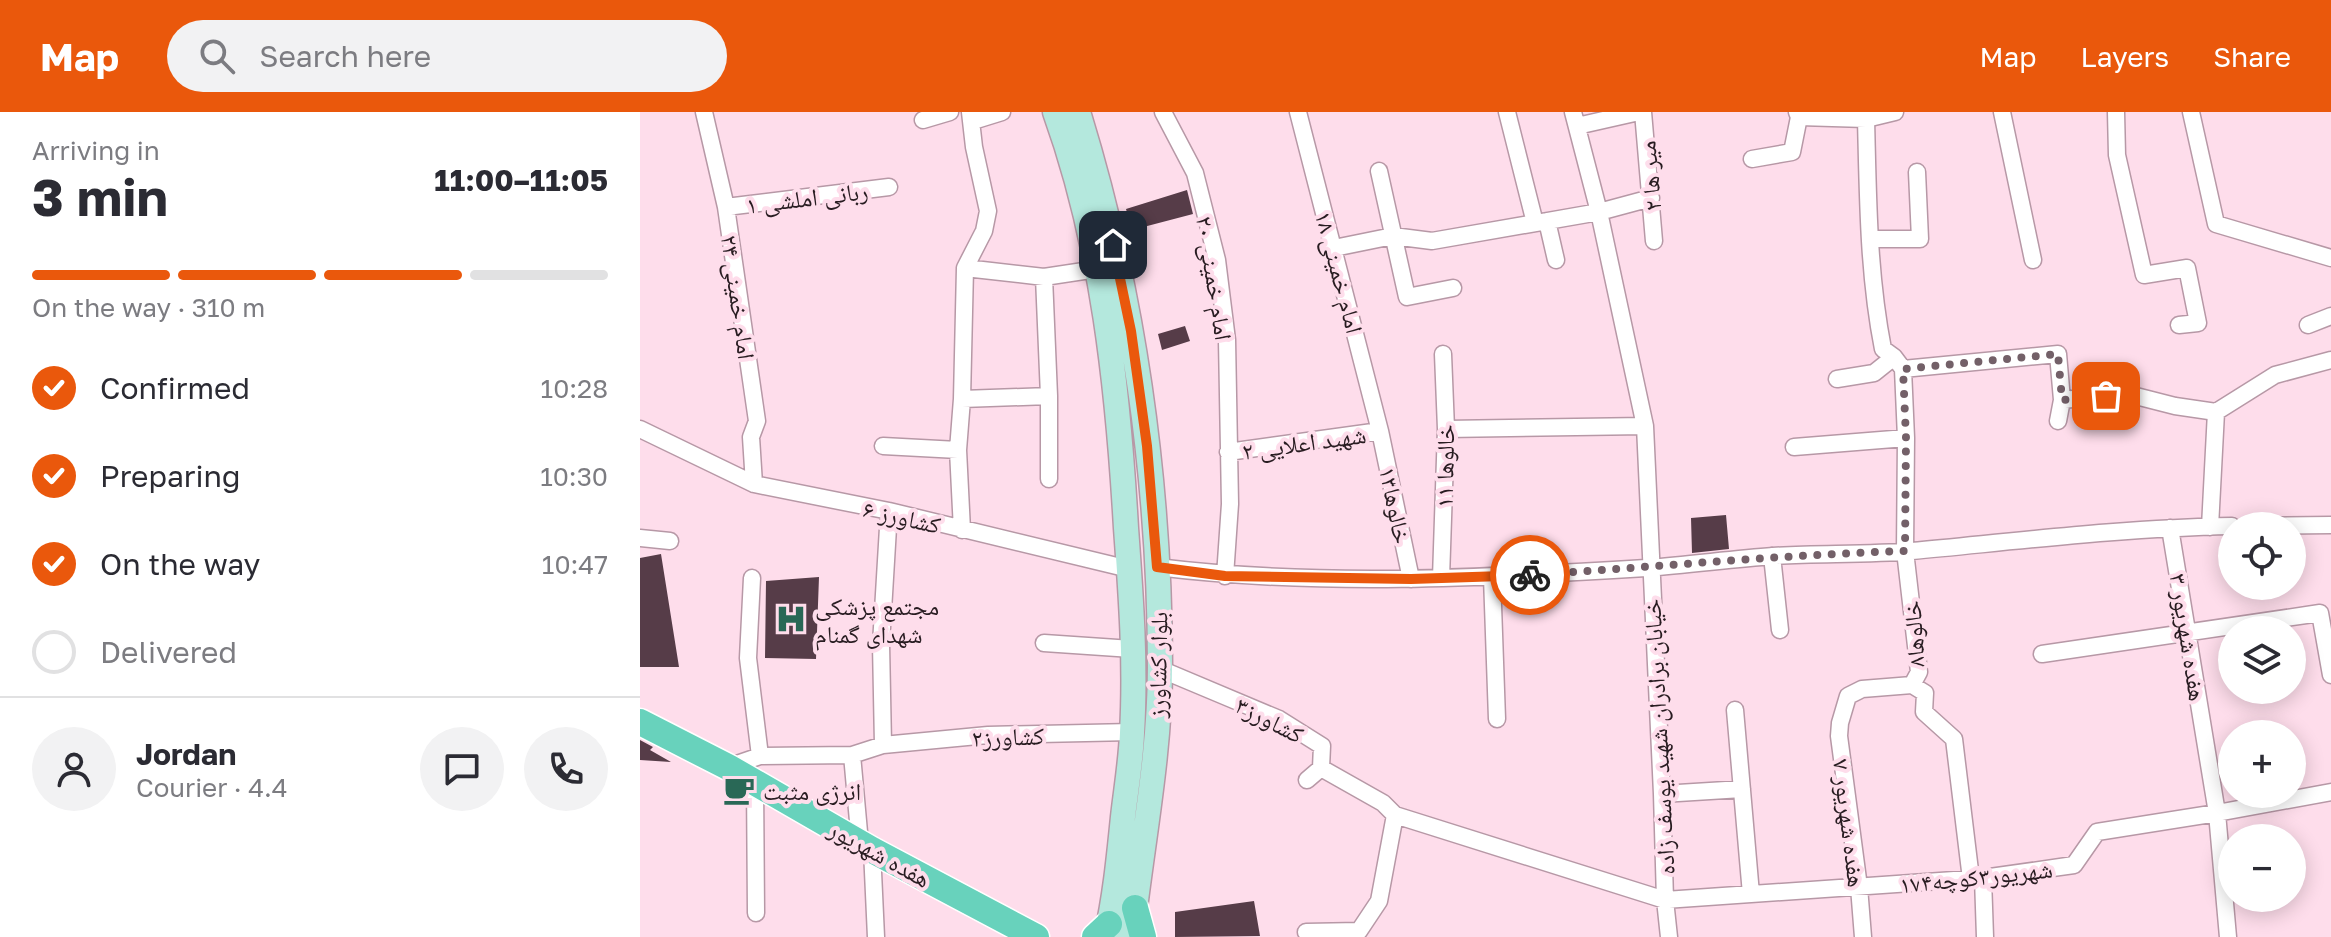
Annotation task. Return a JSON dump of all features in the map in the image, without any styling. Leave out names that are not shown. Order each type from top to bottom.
[{"type":"main road","name":"بلوار کشاورز","points":[[1055,112],[1067,144],[1097,269],[1122,448],[1132,649],[1132,732],[1119,857],[1120,928]]},
{"type":"main road","name":"بلوار کشاورز","points":[[1078,112],[1107,217],[1131,331],[1147,446],[1157,567],[1160,669],[1157,728],[1120,928]]},
{"type":"main road","name":"هفده شهریور","points":[[640,722],[728,767],[757,769],[866,847],[1033,936]]},
{"type":"street","name":"امام خمینی ۲۴","points":[[704,112],[726,207],[757,421],[751,437],[754,484]]},
{"type":"street","points":[[923,120],[950,112]]},
{"type":"street","points":[[962,530],[958,450],[965,268],[984,231],[988,211],[974,147],[971,116],[1002,112]]},
{"type":"street","name":"امام خمینی ۲۰","points":[[1163,112],[1195,173],[1217,260],[1227,340],[1230,504],[1225,576]]},
{"type":"street","name":"امام خمینی ۱۸","points":[[1298,112],[1380,431]]},
{"type":"street","points":[[1507,112],[1556,260]]},
{"type":"street","points":[[1575,119],[1641,112]]},
{"type":"street","name":"میر ها ۲","points":[[1641,112],[1654,241]]},
{"type":"street","points":[[1752,159],[1792,152],[1798,114],[1866,119],[1895,112]]},
{"type":"street","points":[[2002,112],[2033,260]]},
{"type":"street","points":[[2116,112],[2117,155],[2144,275],[2187,268],[2198,323],[2179,325]]},
{"type":"street","points":[[2191,112],[2216,224],[2331,258]]},
{"type":"street","name":"خیابان برادران شهید یوسف زاده","points":[[1575,119],[1599,212],[1645,426],[1669,937]]},
{"type":"street","points":[[1866,119],[1870,239],[1877,316],[1883,349],[1898,363]]},
{"type":"street","points":[[1379,171],[1407,297],[1453,288]]},
{"type":"street","points":[[1870,239],[1920,239],[1917,172]]},
{"type":"street","name":"ربانی املشی ۱","points":[[726,207],[889,187]]},
{"type":"street","points":[[1334,248],[1393,236],[1432,241],[1599,212],[1651,198]]},
{"type":"street","points":[[965,268],[1044,277],[1097,269]]},
{"type":"street","points":[[1044,277],[1049,479]]},
{"type":"street","points":[[2308,325],[2331,316]]},
{"type":"street","name":"خالوها ۱۱","points":[[1441,578],[1446,429],[1443,354]]},
{"type":"street","points":[[1837,379],[1874,373],[1898,363],[2058,354],[2062,400],[2058,421]]},
{"type":"street","points":[[2062,400],[2128,394],[2216,412],[2275,375],[2331,360]]},
{"type":"street","name":"خالوها۸","points":[[1844,710],[1848,696],[1862,689],[1912,685],[1919,672],[1905,551],[1906,438],[1898,363]]},
{"type":"street","points":[[962,399],[1049,396]]},
{"type":"street","points":[[2210,527],[2216,412]]},
{"type":"street","points":[[1446,429],[1645,426]]},
{"type":"street","name":"کشاورز ۶","points":[[640,429],[754,484],[889,511],[1129,569]]},
{"type":"street","name":"شهید اعلایی ۲","points":[[1228,452],[1380,431]]},
{"type":"street","name":"خالوها۱۳","points":[[1380,431],[1411,579]]},
{"type":"street","points":[[1794,447],[1906,438]]},
{"type":"street","points":[[883,446],[958,450]]},
{"type":"street","points":[[883,745],[881,644],[889,511]]},
{"type":"street","points":[[2306,525],[2331,525]]},
{"type":"street","points":[[1157,567],[1225,576],[1492,577],[1772,556],[1905,551],[2218,527]]},
{"type":"street","name":"هفده شهریور ۳","points":[[2170,528],[2217,813],[2228,937]]},
{"type":"street","points":[[640,538],[670,541]]},
{"type":"street","points":[[1772,556],[1780,630]]},
{"type":"street","points":[[1492,577],[1497,719]]},
{"type":"street","points":[[752,578],[748,658],[757,769],[756,913]]},
{"type":"street","points":[[2042,654],[2320,613],[2327,638],[2331,675]]},
{"type":"street","points":[[1044,643],[1132,649]]},
{"type":"street","name":"کشاورز۳","points":[[1160,669],[1279,719],[1322,746],[1321,768],[1383,803],[1395,815],[1665,900]]},
{"type":"street","points":[[1912,685],[1925,693],[1924,712],[1954,739],[1985,937]]},
{"type":"street","points":[[1735,710],[1751,894]]},
{"type":"street","name":"هفده شهریور ۷","points":[[1844,710],[1839,736],[1863,937]]},
{"type":"street","name":"کشاورز۲","points":[[757,769],[852,755],[883,745],[988,735],[1132,732]]},
{"type":"street","points":[[852,755],[876,937]]},
{"type":"street","points":[[1307,780],[1321,768]]},
{"type":"street","points":[[1662,794],[1742,789]]},
{"type":"street","name":"۱۷شهریور۳کوچه۴","points":[[1665,900],[1977,879],[2074,865],[2097,832],[2331,792]]},
{"type":"street","points":[[1306,932],[1359,931],[1379,901],[1395,815]]},
{"type":"building","points":[[1187,190],[1193,214],[1132,230],[1126,209]]},
{"type":"building","points":[[1185,326],[1190,341],[1162,350],[1158,334]]},
{"type":"building","points":[[1726,515],[1729,549],[1692,553],[1691,518]]},
{"type":"building","points":[[661,554],[679,667],[640,667],[640,558]]},
{"type":"building","name":"مجتمع پزشکی شهدای گمنام","points":[[819,577],[816,659],[765,658],[766,581]]},
{"type":"building","points":[[640,740],[653,747],[650,750],[671,762],[640,760]]},
{"type":"building","points":[[1254,901],[1260,936],[1175,937],[1175,912]]},
{"type":"way so far","points":[[1530,575],[1772,556],[1905,551],[1903,369],[2058,354],[2062,400],[2106,396]]},
{"type":"place","name":"مجتمع پزشکی شهدای گمنام","points":[[791,619]]},
{"type":"place","name":"انرژی مثبت","points":[[739,790]]},
{"type":"route","points":[[1113,245],[1131,331],[1147,446],[1157,567],[1225,576],[1411,579],[1530,575]]}]
